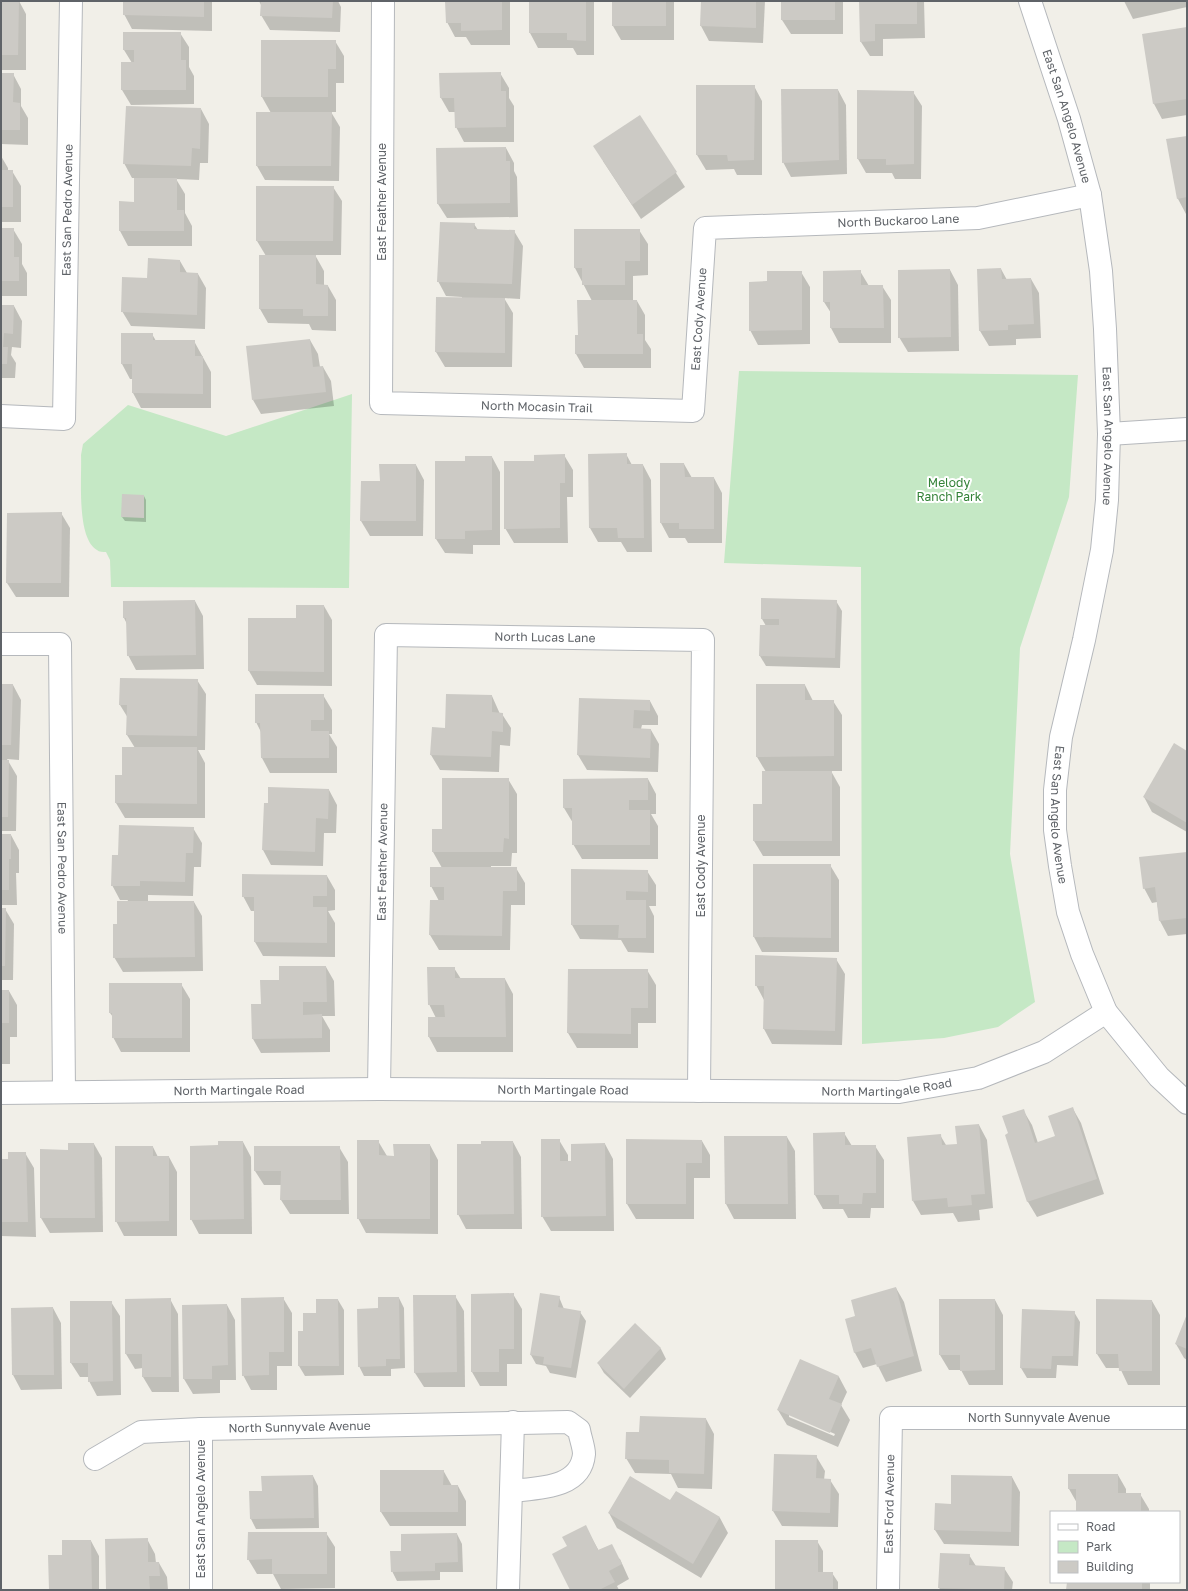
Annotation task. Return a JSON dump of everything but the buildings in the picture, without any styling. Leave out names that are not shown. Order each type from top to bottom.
[{"type":"street","name":"East San Pedro Avenue","points":[[1,416],[64,418],[70,1]]},
{"type":"street","name":"East Feather Avenue","points":[[381,403],[383,1]]},
{"type":"street","name":"East San Angelo Avenue","points":[[1030,1],[1068,119],[1090,195],[1101,271],[1109,434],[1107,500],[1102,550],[1089,620],[1062,737],[1055,790],[1055,830],[1068,912],[1082,954],[1106,1012],[1159,1077],[1187,1103]]},
{"type":"street","name":"North Buckaroo Lane","points":[[705,228],[978,218],[1090,195]]},
{"type":"street","name":"East Cody Avenue","points":[[693,411],[705,228]]},
{"type":"street","name":"North Mocasin Trail","points":[[381,403],[693,411]]},
{"type":"street","points":[[1109,434],[1187,429]]},
{"type":"street","name":"East Feather Avenue","points":[[378,1089],[386,635]]},
{"type":"street","name":"North Lucas Lane","points":[[386,635],[703,640]]},
{"type":"street","name":"East Cody Avenue","points":[[699,1092],[703,640]]},
{"type":"street","name":"East San Pedro Avenue","points":[[1,644],[60,644],[64,1092]]},
{"type":"street","name":"North Martingale Road","points":[[1,1093],[378,1089],[900,1092],[978,1078],[1044,1052],[1106,1012]]},
{"type":"street","name":"North Sunnyvale Avenue","points":[[891,1418],[1187,1418]]},
{"type":"street","name":"East Ford Avenue","points":[[888,1590],[891,1418]]},
{"type":"street","points":[[508,1590],[513,1422]]},
{"type":"street","name":"North Sunnyvale Avenue","points":[[95,1459],[141,1432],[201,1429],[513,1422],[568,1422],[579,1430],[584,1454],[577,1472],[559,1485],[511,1491]]},
{"type":"street","name":"East San Angelo Avenue","points":[[201,1429],[201,1590]]},
{"type":"green space","name":"Melody Ranch Park","points":[[739,371],[1078,375],[1069,497],[1020,648],[1010,854],[1035,1002],[998,1027],[944,1038],[862,1044],[861,567],[724,563]]},
{"type":"green space","points":[[352,394],[349,588],[111,587],[110,560],[106,552],[98,551],[90,543],[83,520],[81,455],[83,444],[128,405],[226,436]]}]
